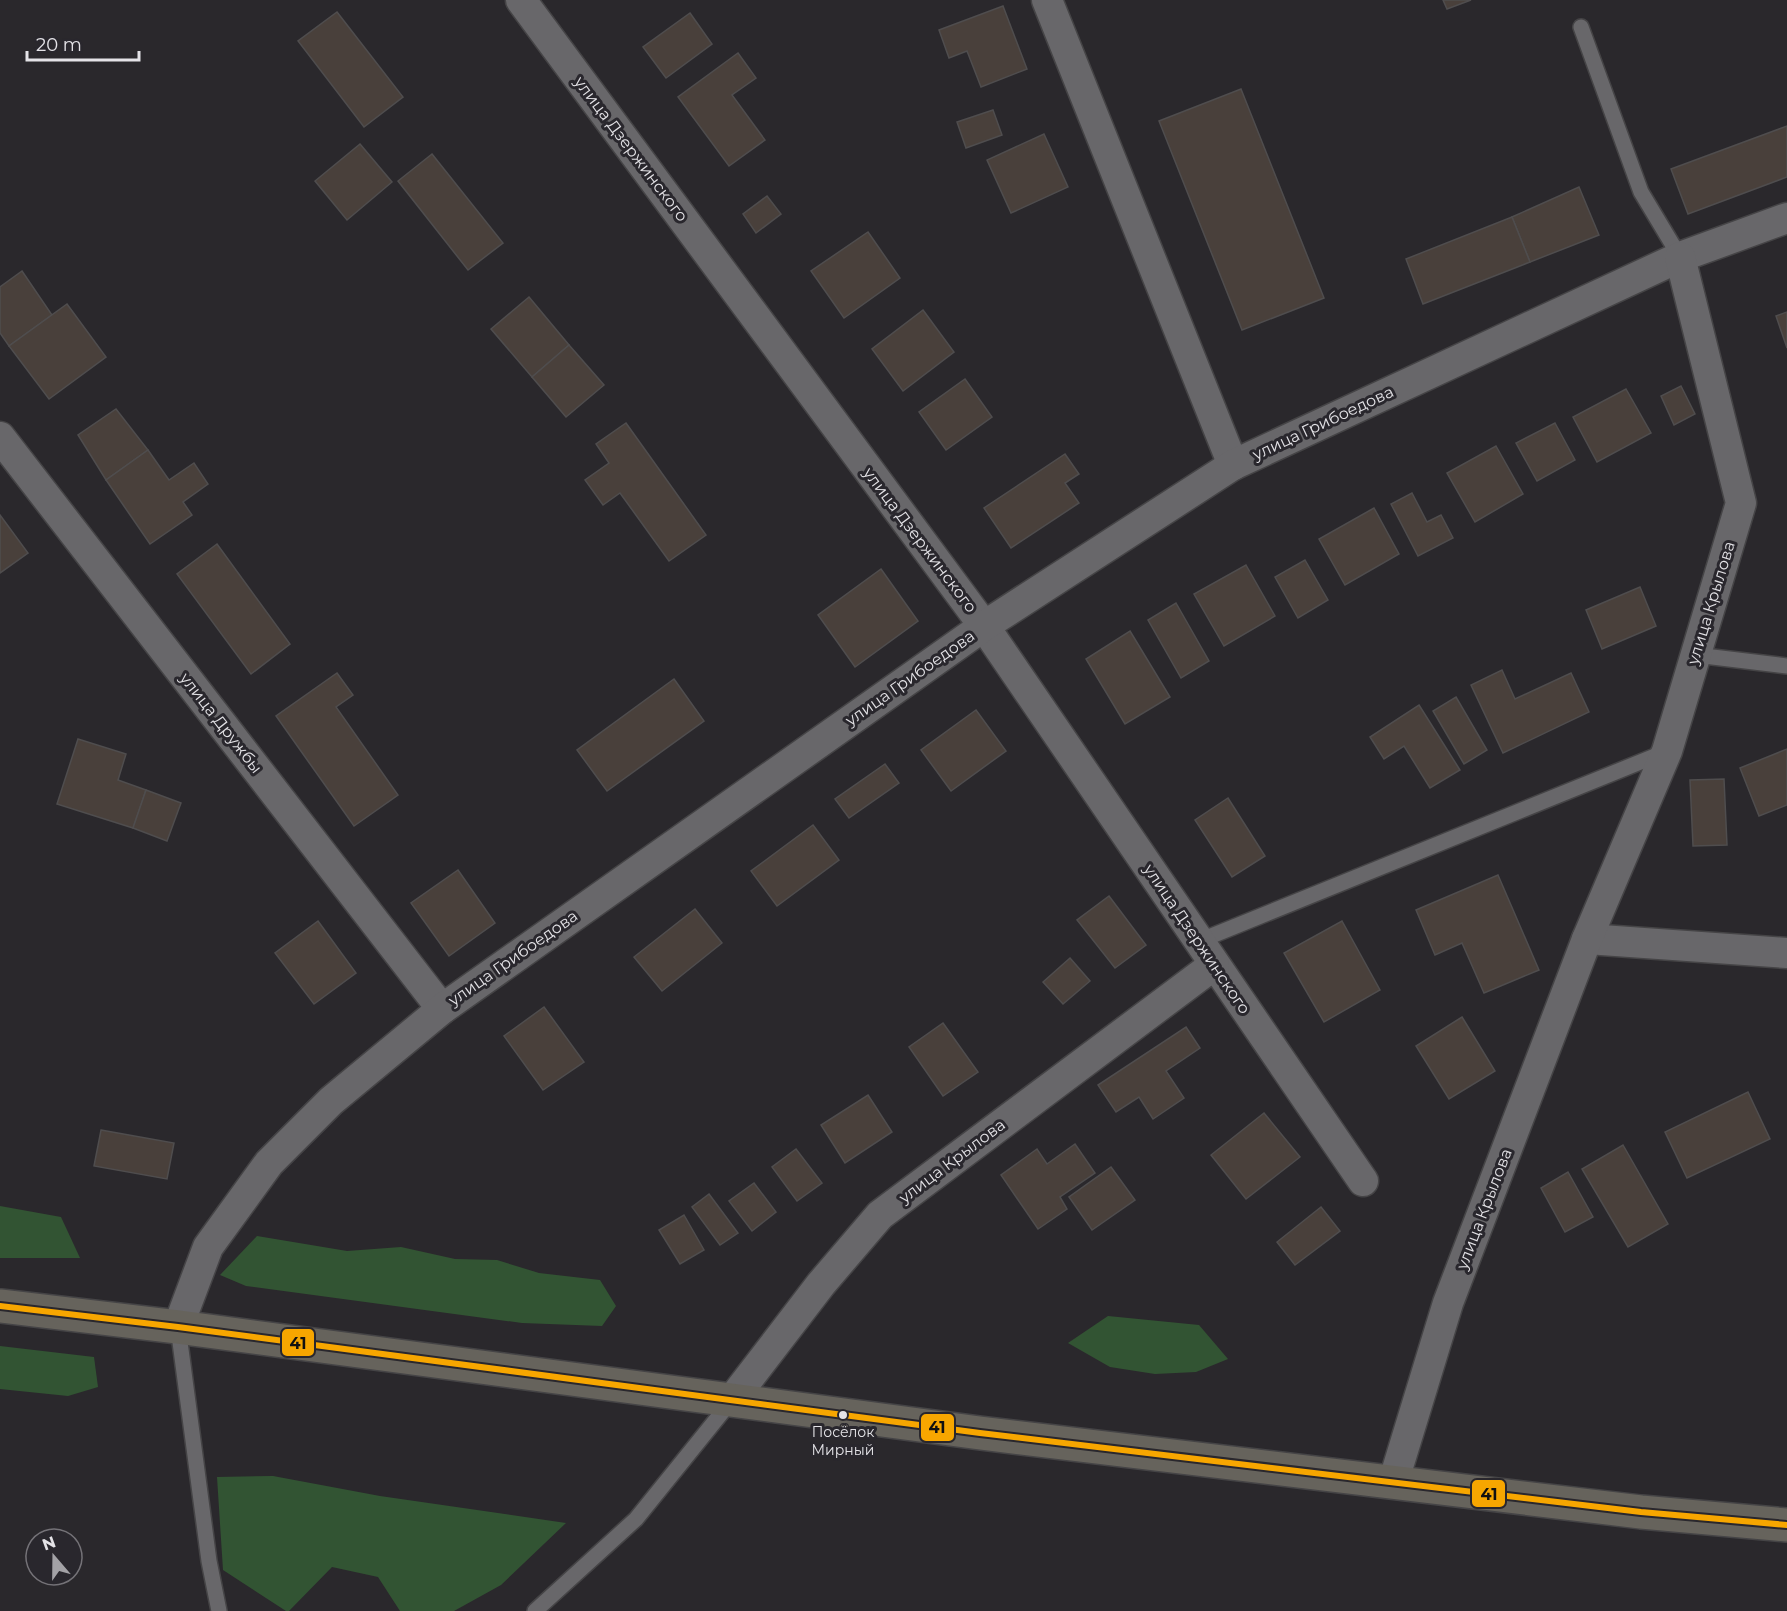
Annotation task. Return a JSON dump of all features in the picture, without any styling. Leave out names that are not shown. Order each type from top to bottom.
[{"type":"highway","points":[[0,1306],[178,1327],[980,1433],[1641,1512],[1787,1525]]},
{"type":"street","name":"улица Дзержинского","points":[[521,0],[984,626],[1363,1181]]},
{"type":"street","points":[[1047,0],[1233,465]]},
{"type":"street","name":"улица Грибоедова","points":[[178,1327],[208,1247],[269,1163],[331,1101],[442,1009],[984,626],[1233,465],[1680,257],[1787,218]]},
{"type":"street","name":"улица Крылова","points":[[1393,1483],[1448,1304],[1587,939],[1667,751],[1742,503],[1680,257]]},
{"type":"street","name":"улица Дружбы","points":[[0,437],[442,1009]]},
{"type":"street","points":[[1587,939],[1787,953]]},
{"type":"street","name":"улица Крылова","points":[[732,1400],[820,1284],[880,1215],[1207,953]]},
{"type":"lane","points":[[1581,27],[1641,192],[1680,257]]},
{"type":"lane","points":[[1696,655],[1787,666]]},
{"type":"lane","points":[[1207,953],[1667,751]]},
{"type":"lane","points":[[178,1327],[208,1550],[219,1611]]},
{"type":"lane","points":[[535,1611],[636,1519],[732,1400]]},
{"type":"green space","points":[[0,1206],[61,1217],[80,1258],[0,1258]]},
{"type":"green space","points":[[257,1236],[347,1251],[401,1247],[455,1259],[497,1260],[539,1273],[600,1280],[616,1306],[602,1326],[522,1323],[246,1286],[220,1275]]},
{"type":"green space","points":[[1108,1316],[1199,1325],[1228,1359],[1196,1372],[1155,1374],[1110,1367],[1068,1343]]},
{"type":"green space","points":[[0,1346],[94,1357],[98,1387],[68,1396],[0,1389]]},
{"type":"green space","points":[[273,1476],[380,1496],[566,1523],[501,1585],[454,1611],[400,1611],[378,1577],[332,1567],[289,1611],[286,1611],[223,1570],[217,1477]]},
{"type":"building","points":[[1443,0],[1471,0],[1447,9]]},
{"type":"building","points":[[1003,6],[1027,69],[981,87],[967,51],[949,58],[939,30]]},
{"type":"building","points":[[337,12],[403,97],[364,127],[298,41]]},
{"type":"building","points":[[690,13],[712,44],[666,78],[643,47]]},
{"type":"building","points":[[738,53],[756,78],[732,95],[765,140],[729,166],[678,97]]},
{"type":"building","points":[[1241,89],[1324,298],[1242,330],[1159,121]]},
{"type":"building","points":[[993,110],[1002,135],[966,148],[957,122]]},
{"type":"building","points":[[1787,126],[1787,177],[1688,214],[1671,169]]},
{"type":"building","points":[[1044,134],[1068,187],[1011,213],[987,160]]},
{"type":"building","points":[[360,144],[392,182],[347,220],[315,181]]},
{"type":"building","points":[[432,154],[503,243],[468,270],[398,181]]},
{"type":"building","points":[[1579,187],[1599,235],[1530,262],[1512,217]]},
{"type":"building","points":[[767,196],[781,214],[756,233],[743,214]]},
{"type":"building","points":[[1512,217],[1530,262],[1423,304],[1406,259]]},
{"type":"building","points":[[868,232],[900,278],[844,318],[811,271]]},
{"type":"building","points":[[22,271],[52,315],[9,346],[0,333],[0,287]]},
{"type":"building","points":[[529,297],[569,345],[532,377],[491,329]]},
{"type":"building","points":[[67,304],[106,357],[49,399],[9,346]]},
{"type":"building","points":[[923,310],[954,352],[903,391],[872,349]]},
{"type":"building","points":[[1787,312],[1787,348],[1776,316]]},
{"type":"building","points":[[569,345],[604,385],[566,417],[532,377]]},
{"type":"building","points":[[965,379],[992,417],[946,450],[919,412]]},
{"type":"building","points":[[1681,386],[1695,414],[1674,425],[1661,396]]},
{"type":"building","points":[[1626,389],[1651,433],[1597,462],[1573,417]]},
{"type":"building","points":[[116,409],[148,450],[106,480],[78,435]]},
{"type":"building","points":[[626,423],[706,535],[669,561],[620,493],[603,505],[585,480],[609,463],[596,444]]},
{"type":"building","points":[[1555,423],[1575,460],[1537,481],[1516,443]]},
{"type":"building","points":[[1496,446],[1523,494],[1475,522],[1447,473]]},
{"type":"building","points":[[148,450],[169,480],[194,463],[208,484],[183,502],[192,515],[150,544],[106,480]]},
{"type":"building","points":[[1065,454],[1079,474],[1065,483],[1079,503],[1011,548],[984,508]]},
{"type":"building","points":[[1412,493],[1427,522],[1441,515],[1453,538],[1418,556],[1391,504]]},
{"type":"building","points":[[1374,508],[1399,554],[1345,585],[1319,539]]},
{"type":"building","points":[[0,515],[28,553],[0,573]]},
{"type":"building","points":[[217,544],[290,644],[251,674],[177,574]]},
{"type":"building","points":[[1305,560],[1328,600],[1298,618],[1275,577]]},
{"type":"building","points":[[1246,565],[1275,616],[1224,646],[1194,594]]},
{"type":"building","points":[[881,569],[918,621],[855,667],[818,615]]},
{"type":"building","points":[[1640,587],[1656,626],[1602,649],[1586,610]]},
{"type":"building","points":[[1176,603],[1209,661],[1181,678],[1148,620]]},
{"type":"building","points":[[1130,631],[1170,697],[1125,724],[1086,659]]},
{"type":"building","points":[[1502,670],[1515,699],[1571,673],[1589,712],[1503,753],[1471,685]]},
{"type":"building","points":[[337,673],[353,695],[336,707],[398,795],[354,826],[276,716]]},
{"type":"building","points":[[674,679],[704,721],[607,791],[577,750]]},
{"type":"building","points":[[1456,697],[1487,750],[1464,764],[1433,711]]},
{"type":"building","points":[[1419,705],[1460,770],[1430,788],[1404,746],[1384,759],[1370,737]]},
{"type":"building","points":[[976,710],[1006,751],[951,791],[921,750]]},
{"type":"building","points":[[78,739],[126,754],[118,780],[146,790],[133,828],[57,804]]},
{"type":"building","points":[[1787,749],[1787,805],[1759,816],[1740,768]]},
{"type":"building","points":[[885,764],[899,783],[849,818],[835,799]]},
{"type":"building","points":[[1724,779],[1727,845],[1693,846],[1690,780]]},
{"type":"building","points":[[146,790],[181,803],[167,841],[133,828]]},
{"type":"building","points":[[1228,798],[1265,856],[1232,877],[1195,820]]},
{"type":"building","points":[[813,825],[839,860],[777,906],[751,871]]},
{"type":"building","points":[[458,870],[495,923],[449,956],[411,903]]},
{"type":"building","points":[[1498,875],[1539,970],[1484,993],[1462,943],[1435,955],[1416,910]]},
{"type":"building","points":[[1109,896],[1146,945],[1115,968],[1077,920]]},
{"type":"building","points":[[695,909],[722,943],[662,991],[634,957]]},
{"type":"building","points":[[318,921],[356,973],[314,1004],[275,953]]},
{"type":"building","points":[[1342,921],[1380,990],[1324,1022],[1284,953]]},
{"type":"building","points":[[1070,958],[1090,981],[1063,1004],[1043,982]]},
{"type":"building","points":[[544,1007],[584,1062],[543,1090],[504,1036]]},
{"type":"building","points":[[1462,1017],[1495,1071],[1449,1099],[1416,1046]]},
{"type":"building","points":[[943,1023],[978,1072],[943,1096],[909,1047]]},
{"type":"building","points":[[1186,1027],[1200,1048],[1166,1071],[1184,1098],[1153,1119],[1139,1097],[1116,1112],[1098,1085]]},
{"type":"building","points":[[1748,1092],[1770,1139],[1687,1178],[1665,1132]]},
{"type":"building","points":[[868,1095],[892,1132],[845,1163],[821,1125]]},
{"type":"building","points":[[1264,1113],[1300,1157],[1246,1199],[1211,1155]]},
{"type":"building","points":[[101,1130],[174,1143],[167,1179],[94,1166]]},
{"type":"building","points":[[1075,1144],[1095,1173],[1060,1197],[1067,1209],[1038,1229],[1001,1175],[1037,1149],[1047,1164]]},
{"type":"building","points":[[1623,1145],[1668,1224],[1628,1247],[1582,1169]]},
{"type":"building","points":[[796,1149],[822,1183],[797,1201],[772,1167]]},
{"type":"building","points":[[1111,1167],[1135,1200],[1092,1230],[1069,1197]]},
{"type":"building","points":[[1568,1172],[1593,1217],[1565,1232],[1541,1188]]},
{"type":"building","points":[[754,1183],[776,1212],[752,1231],[729,1201]]},
{"type":"building","points":[[709,1194],[738,1233],[720,1245],[692,1207]]},
{"type":"building","points":[[1321,1207],[1340,1231],[1295,1265],[1277,1242]]},
{"type":"building","points":[[684,1215],[704,1250],[680,1264],[659,1230]]},
{"type":"transit line","name":"41","points":[[0,1306],[178,1327],[980,1433],[1641,1512],[1787,1525]]},
{"type":"place","name":"Посёлок Мирный","points":[[843,1415]]}]
